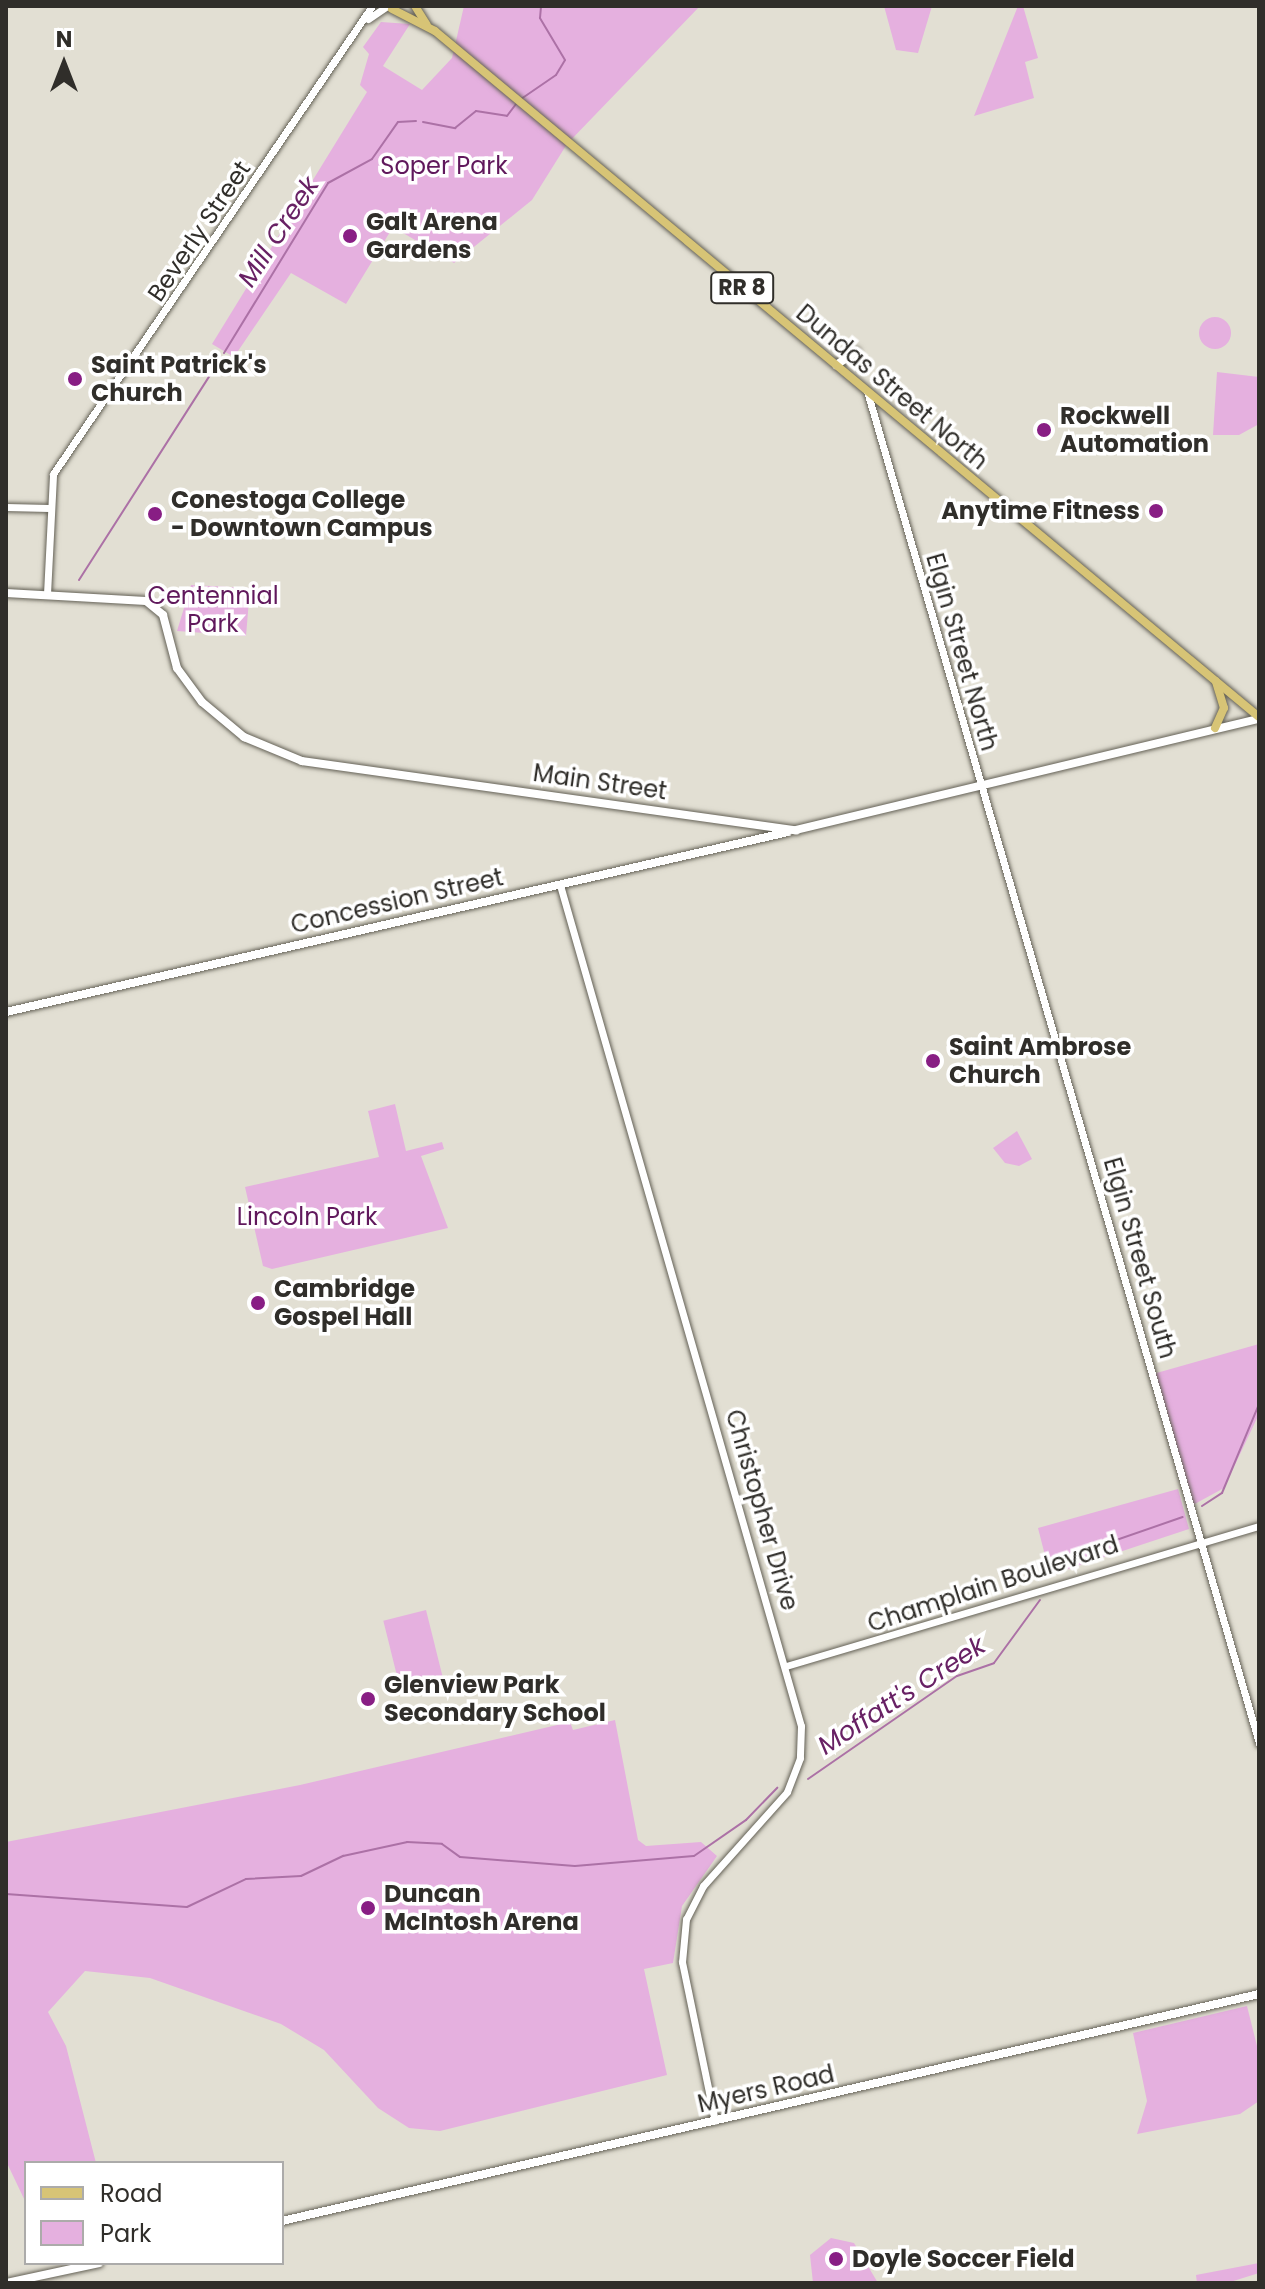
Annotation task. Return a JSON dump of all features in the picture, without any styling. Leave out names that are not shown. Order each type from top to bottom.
[{"type":"main road","name":"Dundas Street North","points":[[415,6],[427,25]]},
{"type":"main road","name":"Dundas Street North","points":[[391,7],[427,25],[513,100],[1259,718]]},
{"type":"main road","points":[[836,365],[856,352]]},
{"type":"main road","name":"Main Street","points":[[6,593],[134,597],[152,604],[167,625],[179,673],[202,702],[244,737],[302,761],[796,830],[1259,718]]},
{"type":"main road","points":[[1215,728],[1224,711],[1216,681]]},
{"type":"main road","name":"Concession Street","points":[[6,1012],[796,830]]},
{"type":"main road","name":"Myers Road","points":[[284,2221],[1259,1994]]},
{"type":"main road","points":[[6,2283],[90,2265]]},
{"type":"street","name":"Beverly Street","points":[[49,508],[60,464],[368,19],[372,6]]},
{"type":"street","name":"Beverly Street","points":[[368,19],[391,7]]},
{"type":"street","name":"Elgin Street North","points":[[867,391],[980,785]]},
{"type":"street","points":[[6,507],[49,508],[47,594]]},
{"type":"street","name":"Elgin Street South","points":[[980,785],[1259,1743]]},
{"type":"street","name":"Christopher Drive","points":[[560,885],[786,1666],[802,1734],[797,1771],[775,1809],[703,1886],[686,1919],[682,1962],[715,2121]]},
{"type":"street","name":"Champlain Boulevard","points":[[786,1666],[1259,1526]]},
{"type":"green space","name":"Soper Park","points":[[464,6],[700,6],[567,144],[532,200],[454,263],[393,227],[346,304],[291,273],[234,357],[212,344],[367,92],[360,85],[369,54],[363,47],[381,22],[410,24],[383,66],[422,90],[452,58]]},
{"type":"green space","points":[[884,6],[932,6],[918,53],[896,50]]},
{"type":"green space","points":[[1018,6],[1023,6],[1038,58],[1025,62],[1034,98],[974,116]]},
{"type":"green space","points":[[1215,317],[1227,321],[1231,333],[1227,345],[1215,349],[1203,345],[1199,333],[1203,321]]},
{"type":"green space","points":[[1217,372],[1259,377],[1259,424],[1239,435],[1213,435]]},
{"type":"green space","name":"Centennial Park","points":[[191,585],[250,588],[246,636],[177,631]]},
{"type":"green space","name":"Lincoln Park","points":[[395,1104],[406,1151],[442,1142],[444,1149],[421,1156],[448,1228],[272,1269],[263,1266],[245,1187],[379,1157],[368,1111]]},
{"type":"green space","points":[[1017,1131],[1032,1159],[1019,1166],[1005,1163],[993,1148]]},
{"type":"green space","points":[[1259,1344],[1259,1414],[1224,1488],[1191,1506],[1153,1374]]},
{"type":"green space","points":[[1178,1489],[1189,1529],[1050,1575],[1038,1528]]},
{"type":"green space","points":[[426,1610],[444,1684],[402,1694],[383,1621]]},
{"type":"green space","points":[[615,1720],[638,1840],[646,1846],[701,1842],[717,1856],[682,1906],[673,1963],[644,1969],[667,2075],[440,2131],[409,2128],[378,2108],[324,2050],[281,2024],[150,1978],[85,1971],[48,2012],[66,2046],[95,2161],[24,2161],[24,2199],[6,2161],[6,1842],[300,1785],[570,1722],[573,1730]]},
{"type":"green space","points":[[1247,2006],[1259,2054],[1259,2101],[1240,2114],[1137,2134],[1147,2101],[1133,2033]]},
{"type":"green space","name":"Doyle Soccer Field","points":[[831,2238],[854,2243],[878,2283],[813,2283],[810,2255]]},
{"type":"green space","points":[[1259,2263],[1259,2273],[1227,2283],[1197,2283],[1196,2275]]},
{"type":"waterway","name":"Mill Creek","points":[[521,99],[556,75],[565,60],[540,18],[541,6]]},
{"type":"waterway","name":"Mill Creek","points":[[423,122],[455,128],[476,111],[507,116],[516,104]]},
{"type":"waterway","name":"Mill Creek","points":[[224,353],[328,183],[372,159],[398,122],[416,121]]},
{"type":"waterway","name":"Mill Creek","points":[[79,580],[218,363]]},
{"type":"waterway","name":"Moffatt's Creek","points":[[1202,1506],[1222,1493],[1259,1404]]},
{"type":"waterway","name":"Moffatt's Creek","points":[[1060,1570],[1073,1555],[1183,1517]]},
{"type":"waterway","name":"Moffatt's Creek","points":[[808,1779],[957,1676],[994,1663],[1040,1600]]},
{"type":"waterway","name":"Moffatt's Creek","points":[[6,1894],[187,1907],[246,1879],[301,1876],[343,1856],[407,1842],[442,1844],[460,1857],[575,1866],[694,1856],[746,1820],[777,1788]]},
{"type":"place","name":"Galt Arena Gardens","points":[[350,236]]},
{"type":"place","name":"Saint Patrick's Church","points":[[75,379]]},
{"type":"place","name":"Rockwell Automation","points":[[1044,430]]},
{"type":"place","name":"Anytime Fitness","points":[[1156,511]]},
{"type":"place","name":"Conestoga College - Downtown Campus","points":[[155,514]]},
{"type":"place","name":"Saint Ambrose Church","points":[[933,1061]]},
{"type":"place","name":"Cambridge Gospel Hall","points":[[258,1303]]},
{"type":"place","name":"Glenview Park Secondary School","points":[[368,1699]]},
{"type":"place","name":"Duncan McIntosh Arena","points":[[368,1908]]},
{"type":"place","name":"Doyle Soccer Field","points":[[836,2259]]}]
